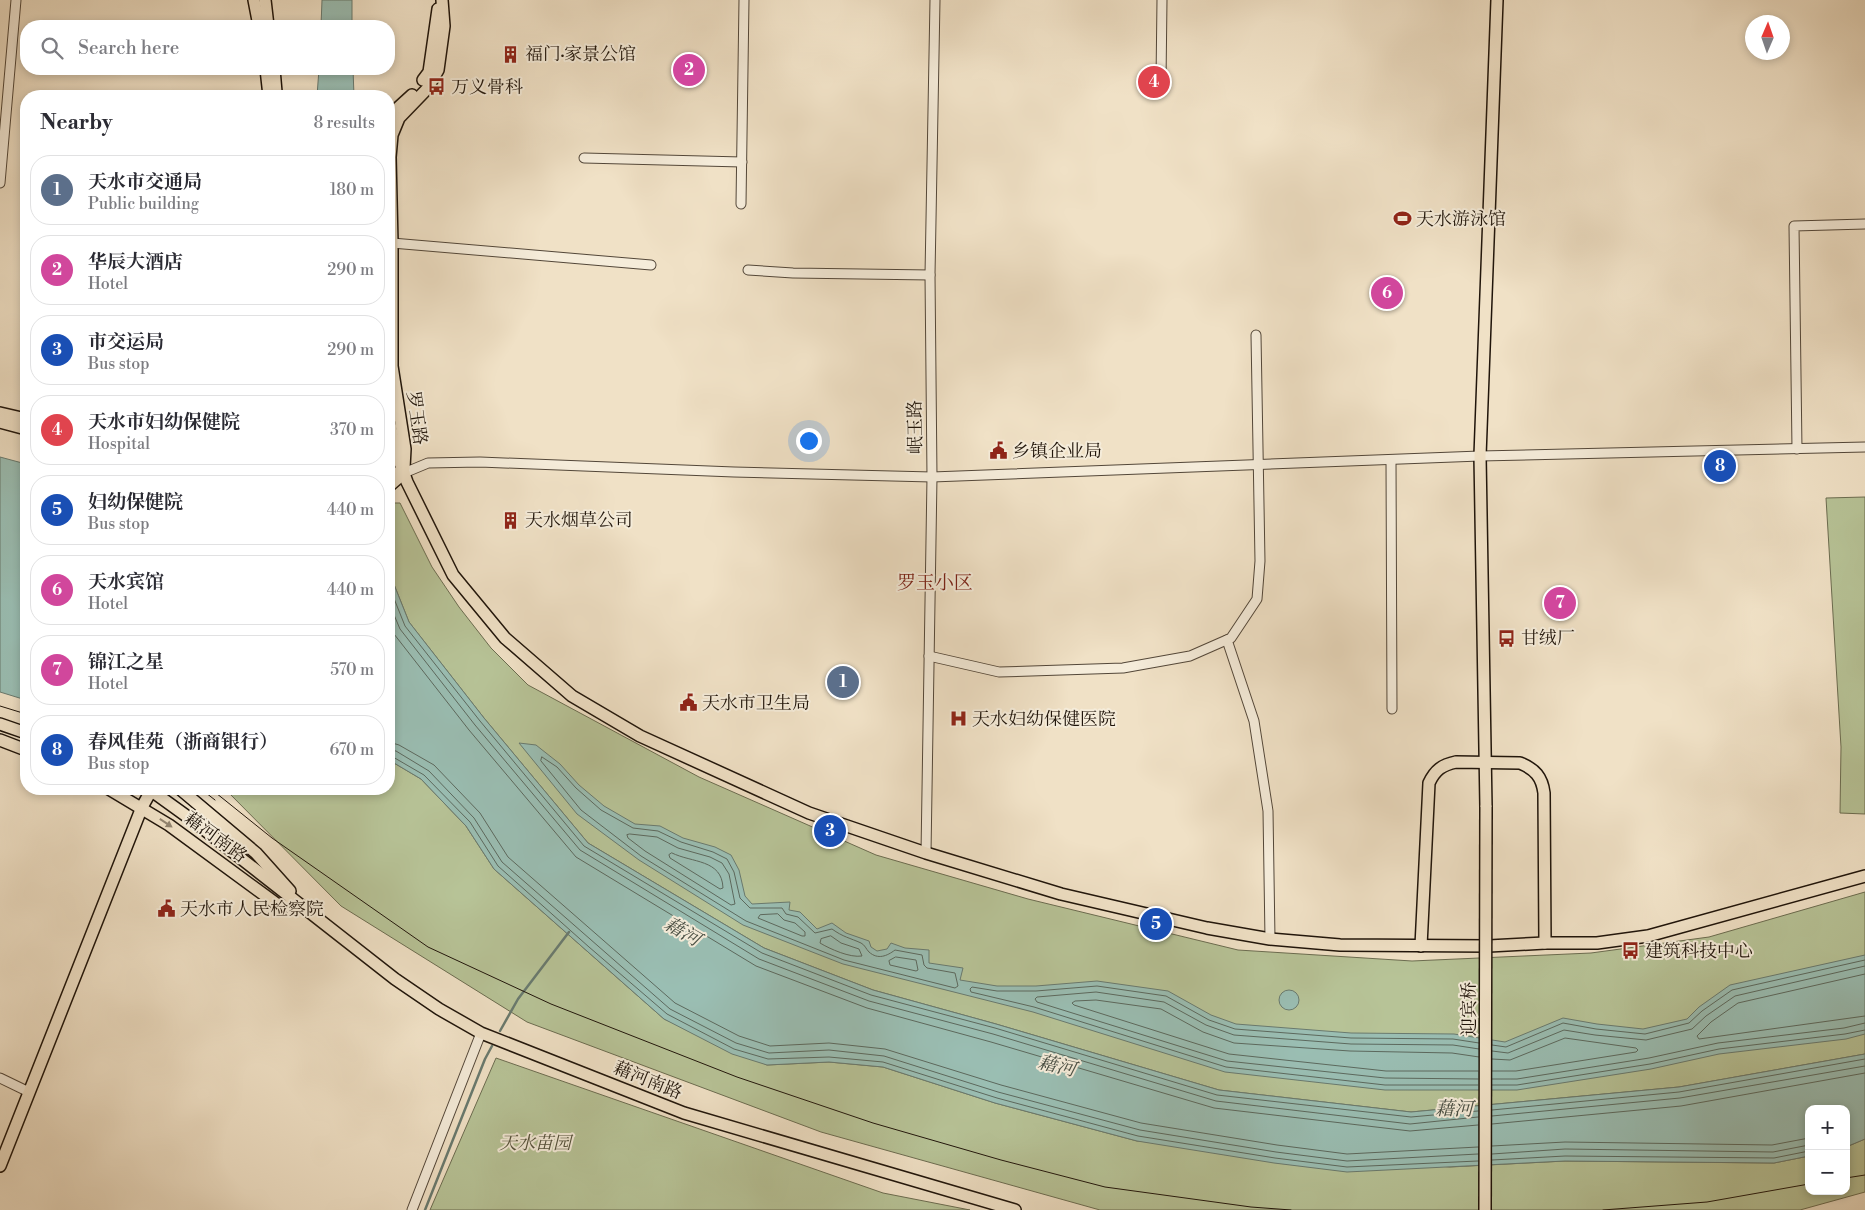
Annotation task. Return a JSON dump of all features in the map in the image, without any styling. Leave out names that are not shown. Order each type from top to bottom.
[{"type":"main road","points":[[254,0],[257,20]]},
{"type":"main road","points":[[265,0],[267,20]]},
{"type":"main road","name":"罗玉路","points":[[395,110],[416,91],[429,72],[441,0]]},
{"type":"main road","name":"罗玉路","points":[[395,129],[400,118],[427,89],[438,70],[444,26],[441,0]]},
{"type":"main road","name":"迎宾桥","points":[[1485,1210],[1486,762],[1480,456],[1497,0]]},
{"type":"main road","points":[[267,75],[268,90]]},
{"type":"main road","points":[[274,75],[276,90]]},
{"type":"main road","name":"罗玉路","points":[[395,385],[405,449],[404,473]]},
{"type":"main road","points":[[0,413],[20,418]]},
{"type":"main road","points":[[0,422],[20,427]]},
{"type":"main road","name":"罗玉路","points":[[395,447],[404,473]]},
{"type":"main road","points":[[395,474],[404,473]]},
{"type":"main road","points":[[395,481],[404,473]]},
{"type":"main road","points":[[404,473],[453,575],[504,638],[572,696],[640,736],[809,813],[926,853],[1061,894],[1207,928],[1270,939],[1340,945],[1489,946],[1597,943],[1648,936],[1865,876]]},
{"type":"main road","points":[[0,718],[20,724]]},
{"type":"main road","points":[[0,724],[20,731]]},
{"type":"main road","points":[[0,740],[20,748]]},
{"type":"main road","points":[[1421,946],[1429,783],[1439,768],[1456,762],[1520,763],[1530,767],[1538,774],[1543,783],[1545,943]]},
{"type":"main road","name":"藉河南路","points":[[119,795],[168,825],[278,905],[304,908]]},
{"type":"main road","points":[[0,1166],[142,808],[149,795]]},
{"type":"main road","name":"藉河南路","points":[[157,795],[192,820],[395,979],[439,1009],[481,1033],[684,1113],[1015,1210]]},
{"type":"main road","name":"藉河南路","points":[[187,795],[256,854],[304,908]]},
{"type":"street","points":[[0,183],[16,0]]},
{"type":"street","points":[[741,204],[744,0]]},
{"type":"street","name":"岷玉路","points":[[926,853],[932,477],[930,275],[935,0]]},
{"type":"street","points":[[1161,81],[1162,0]]},
{"type":"street","points":[[584,158],[742,162]]},
{"type":"street","points":[[1797,449],[1794,226],[1865,224]]},
{"type":"street","points":[[395,243],[651,265]]},
{"type":"street","points":[[748,270],[793,273],[930,275]]},
{"type":"street","points":[[929,656],[999,672],[1123,668],[1190,656],[1231,638],[1257,599],[1260,561],[1256,335]]},
{"type":"street","points":[[404,473],[428,463],[480,462],[734,472],[932,477],[1258,463],[1865,447]]},
{"type":"street","points":[[1391,460],[1392,709]]},
{"type":"street","points":[[1227,640],[1254,721],[1268,811],[1270,939]]},
{"type":"street","points":[[412,1210],[481,1033]]},
{"type":"street","points":[[0,1078],[29,1092]]},
{"type":"green space","points":[[1865,497],[1865,814],[1840,813],[1841,747],[1826,498]]},
{"type":"green space","points":[[395,503],[400,503],[432,567],[459,607],[491,648],[528,685],[699,777],[876,855],[1028,899],[1238,950],[1412,961],[1591,953],[1709,937],[1865,892],[1865,1054],[1679,1087],[1411,1112],[1219,1090],[873,990],[764,948],[588,843],[484,718],[409,622],[395,587]]},
{"type":"green space","points":[[395,764],[421,779],[466,826],[494,869],[664,1019],[767,1065],[829,1062],[883,1067],[995,1103],[1137,1141],[1450,1167],[1565,1161],[1774,1163],[1805,1157],[1805,1195],[1850,1195],[1850,1145],[1865,1139],[1865,1192],[1800,1210],[1100,1210],[821,1132],[527,1022],[341,906],[231,795],[395,795]]},
{"type":"green space","name":"天水苗园","points":[[496,1058],[883,1193],[970,1210],[430,1210]]},
{"type":"water","points":[[322,0],[352,0],[352,20],[321,20]]},
{"type":"water","points":[[319,75],[353,75],[354,90],[317,90]]},
{"type":"water","points":[[0,457],[20,462],[20,698],[0,692]]},
{"type":"water","name":"藉河","points":[[395,587],[409,622],[484,718],[588,843],[764,948],[873,990],[1219,1090],[1411,1112],[1679,1087],[1865,1054],[1865,1139],[1850,1145],[1850,1105],[1805,1105],[1805,1157],[1774,1163],[1565,1161],[1347,1172],[1274,1163],[1137,1141],[995,1103],[883,1067],[829,1062],[767,1065],[732,1054],[664,1019],[494,869],[466,826],[421,779],[395,764]]},
{"type":"water","points":[[519,743],[536,745],[560,764],[579,785],[604,806],[635,824],[660,826],[683,838],[715,847],[731,855],[739,870],[745,896],[752,904],[790,902],[789,910],[800,912],[817,929],[832,923],[846,933],[869,941],[871,947],[877,951],[887,949],[891,943],[905,948],[929,950],[929,963],[963,968],[960,980],[997,986],[1036,986],[1097,981],[1168,991],[1211,1015],[1236,1024],[1351,1033],[1454,1034],[1505,1042],[1563,1018],[1643,1029],[1687,1019],[1699,1007],[1730,985],[1865,955],[1865,1034],[1846,1039],[1719,1054],[1651,1069],[1517,1090],[1385,1090],[1225,1072],[1033,1012],[843,964],[743,925],[639,860],[577,814]]},
{"type":"water","points":[[1289,990],[1296,993],[1299,1000],[1296,1007],[1289,1010],[1282,1007],[1279,1000],[1282,993]]},
{"type":"waterway","points":[[500,1031],[518,999],[569,932]]},
{"type":"waterway","points":[[425,1210],[485,1059],[492,1046]]},
{"type":"tram line","points":[[0,706],[20,712]]},
{"type":"tram line","points":[[209,795],[215,800]]},
{"type":"tram line","points":[[218,795],[272,838],[428,947],[551,1004],[737,1077],[873,1123],[1001,1160],[1105,1187],[1251,1207],[1291,1210]]},
{"type":"tram line","points":[[1850,1177],[1865,1175]]},
{"type":"tram line","points":[[1603,1210],[1707,1202],[1805,1185]]},
{"type":"place","name":"福门·家景公馆","points":[[511,54]]},
{"type":"place","name":"华辰大酒店","points":[[689,70]]},
{"type":"place","name":"天水市妇幼保健院","points":[[1154,82]]},
{"type":"place","name":"万义骨科","points":[[437,87]]},
{"type":"place","name":"天水游泳馆","points":[[1402,219]]},
{"type":"place","name":"天水宾馆","points":[[1387,293]]},
{"type":"place","name":"乡镇企业局","points":[[998,451]]},
{"type":"place","name":"春风佳苑（浙商银行）","points":[[1720,466]]},
{"type":"place","name":"天水烟草公司","points":[[511,520]]},
{"type":"place","name":"锦江之星","points":[[1560,603]]},
{"type":"place","name":"甘绒厂","points":[[1507,638]]},
{"type":"place","name":"天水市交通局","points":[[843,682]]},
{"type":"place","name":"天水市卫生局","points":[[688,703]]},
{"type":"place","name":"天水妇幼保健医院","points":[[958,719]]},
{"type":"place","name":"市交运局","points":[[830,831]]},
{"type":"place","name":"天水市人民检察院","points":[[166,909]]},
{"type":"place","name":"妇幼保健院","points":[[1156,924]]},
{"type":"place","name":"建筑科技中心","points":[[1631,951]]},
{"type":"district","name":"罗玉小区","points":[[935,582]]}]
